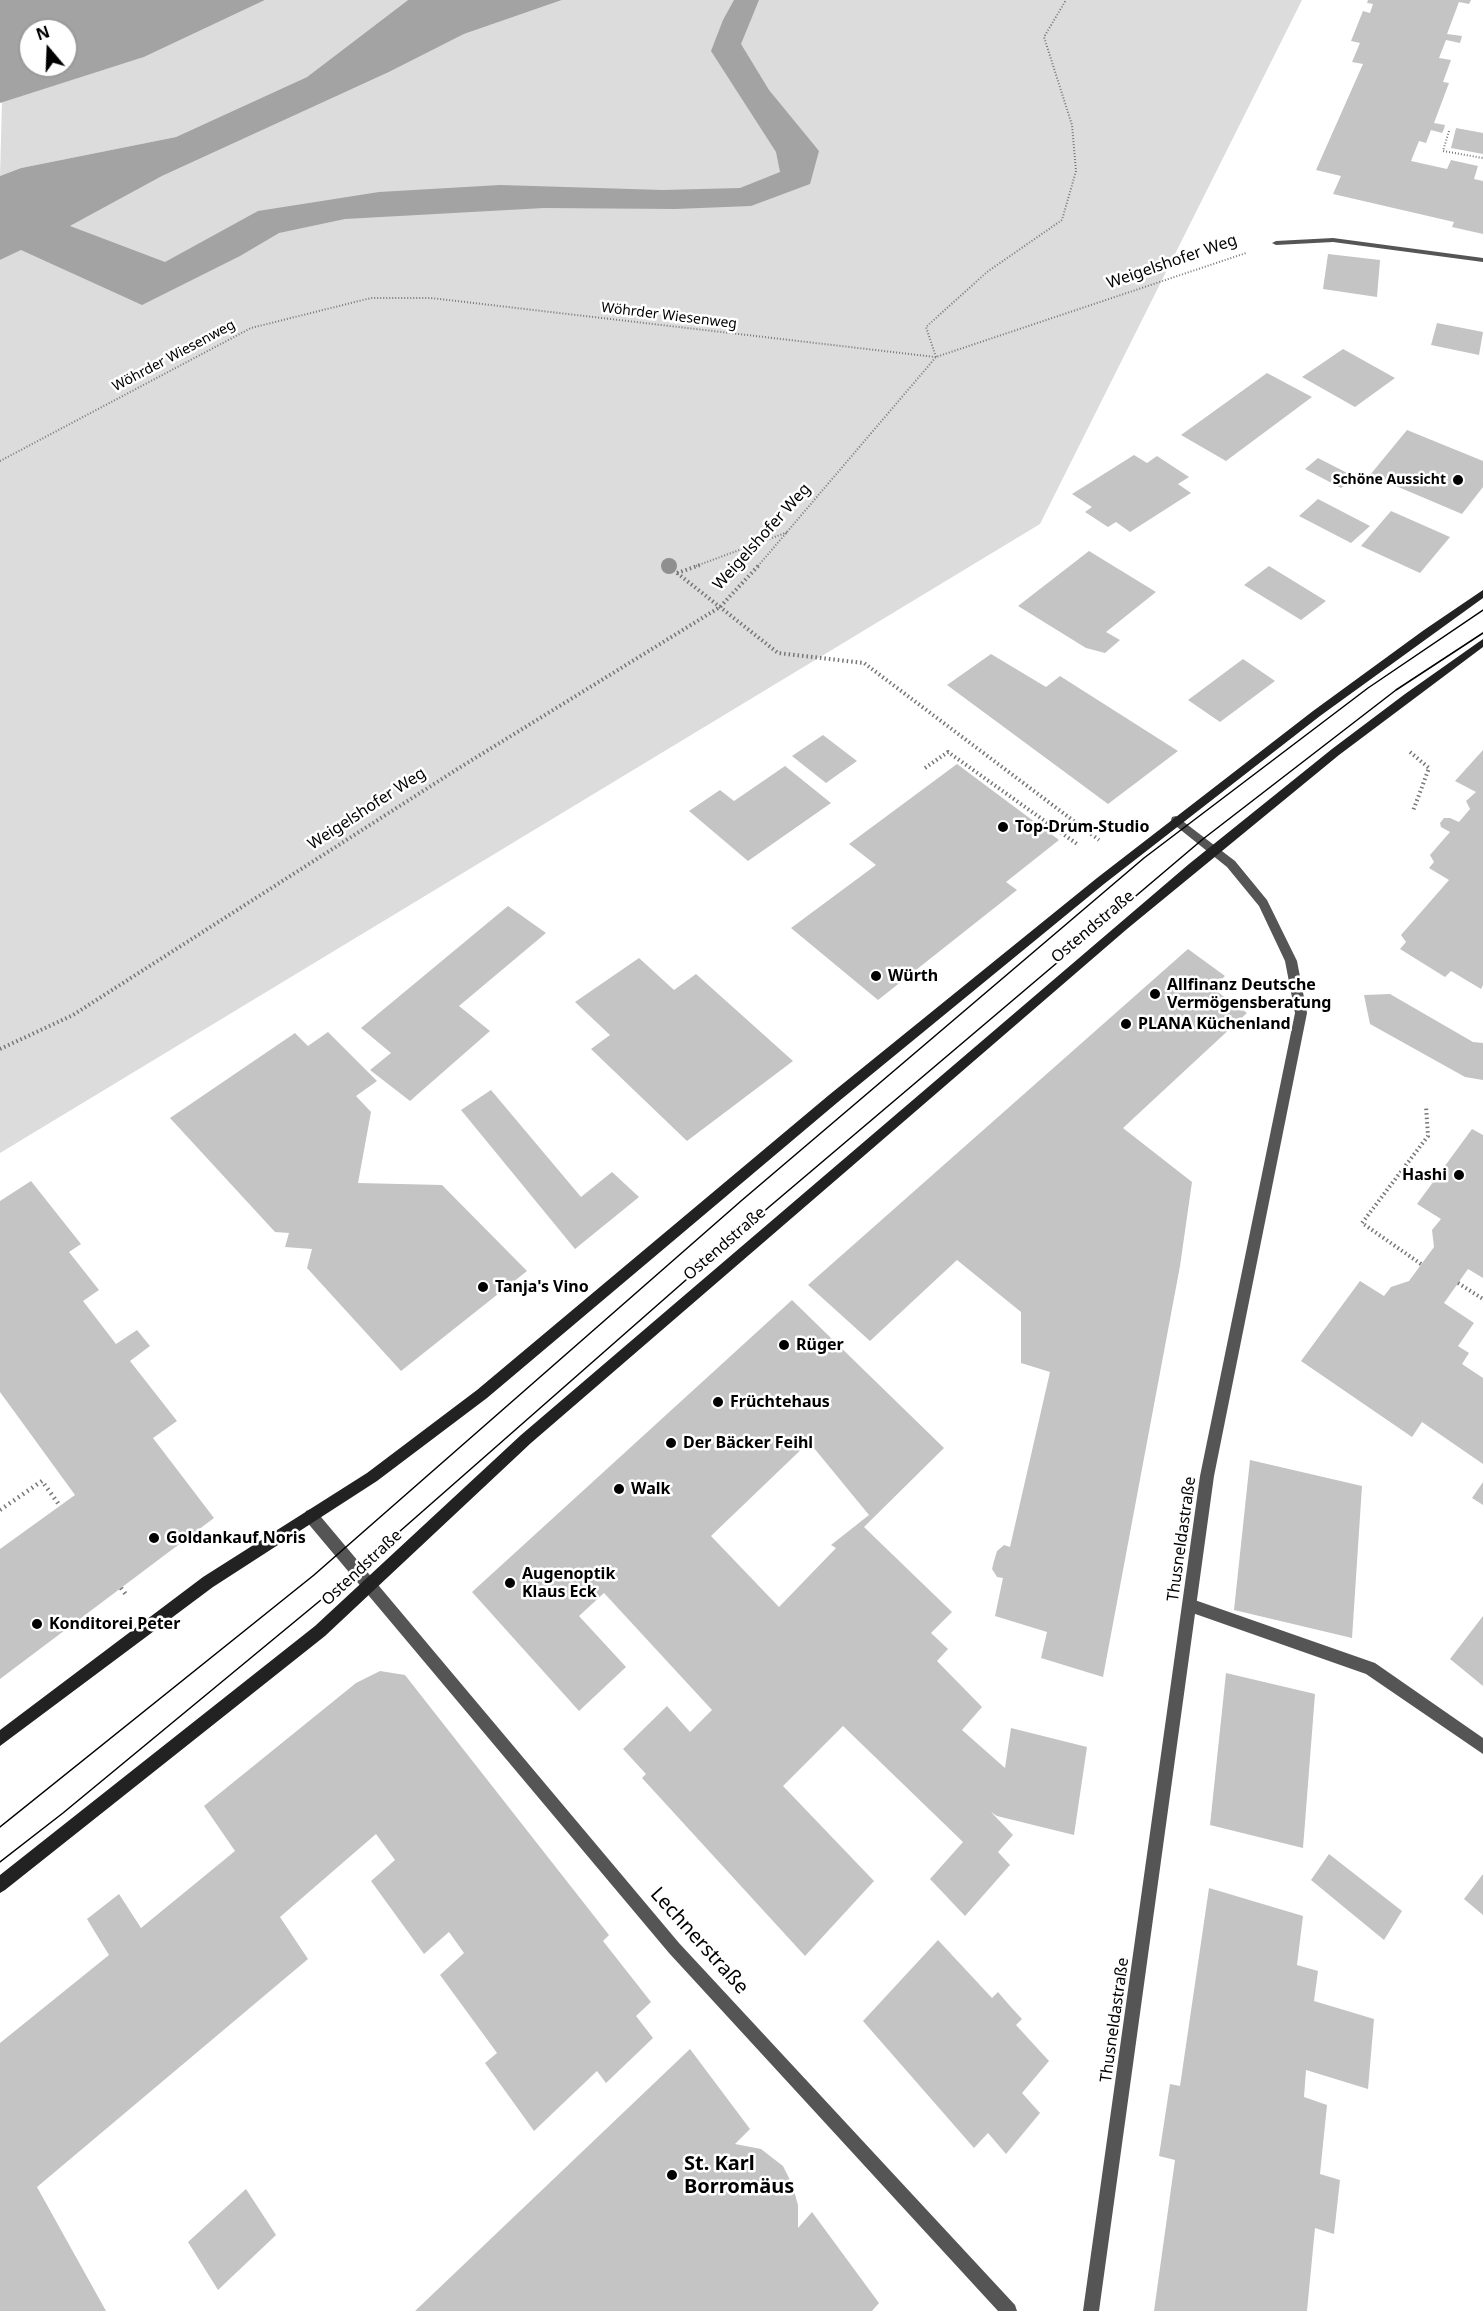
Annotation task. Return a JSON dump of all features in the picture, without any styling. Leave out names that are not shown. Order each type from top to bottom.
[{"type":"main road","name":"Ostendstraße","points":[[0,1739],[208,1582],[372,1477],[482,1394],[868,1068],[1127,859],[1348,688],[1483,593]]},
{"type":"main road","name":"Ostendstraße","points":[[0,1885],[287,1658],[371,1587],[452,1508],[604,1371],[1214,848],[1360,733],[1483,642]]},
{"type":"street","points":[[1276,243],[1333,240],[1483,260]]},
{"type":"street","name":"Thusneldastraße","points":[[1090,2311],[1207,1476],[1301,1013],[1291,961],[1263,903],[1246,880],[1214,848],[1176,820]]},
{"type":"street","name":"Lechnerstraße","points":[[311,1516],[674,1947],[1009,2311]]},
{"type":"street","points":[[1190,1605],[1370,1668],[1483,1747]]},
{"type":"path","points":[[936,357],[926,327],[987,272],[1062,220],[1076,171],[1072,125],[1044,37],[1066,0]]},
{"type":"path","points":[[1449,131],[1443,152],[1483,158]]},
{"type":"path","name":"Weigelshofer Weg","points":[[0,1049],[73,1016],[459,768],[720,606],[789,532],[936,357],[1276,243]]},
{"type":"path","name":"Wöhrder Wiesenweg","points":[[0,461],[251,328],[371,298],[431,298],[936,357]]},
{"type":"path","points":[[789,532],[677,573],[778,653],[864,663],[1127,859]]},
{"type":"path","points":[[925,768],[948,752],[1077,844]]},
{"type":"path","points":[[1410,752],[1429,768],[1413,811]]},
{"type":"path","points":[[1421,1263],[1362,1223],[1428,1136],[1426,1106]]},
{"type":"path","points":[[1458,1283],[1483,1299]]},
{"type":"path","points":[[0,1510],[42,1481],[60,1506]]},
{"type":"path","points":[[121,1588],[127,1596]]},
{"type":"shaded area","points":[[0,0],[265,0],[144,57],[0,103]]},
{"type":"shaded area","points":[[265,0],[408,0],[307,77],[176,137],[21,168],[0,176],[2,102],[144,57]]},
{"type":"shaded area","points":[[408,0],[562,0],[464,34],[389,72],[162,176],[70,226],[165,262],[258,211],[379,192],[500,185],[663,190],[740,188],[780,172],[776,152],[711,51],[723,20],[734,0],[759,0],[741,44],[769,90],[819,151],[810,184],[751,206],[675,209],[544,208],[345,219],[279,233],[240,256],[142,305],[21,250],[0,260],[0,176],[21,168],[176,137],[307,77]]},
{"type":"shaded area","points":[[562,0],[1302,0],[1040,524],[0,1153],[0,260],[70,226],[162,176],[389,72],[464,34]]},
{"type":"building","points":[[1368,0],[1471,0],[1469,4],[1459,2],[1447,34],[1462,36],[1460,43],[1446,40],[1439,58],[1451,60],[1443,82],[1449,83],[1434,123],[1445,125],[1444,129],[1442,133],[1431,130],[1426,143],[1419,141],[1411,161],[1447,169],[1451,160],[1478,166],[1474,179],[1483,181],[1483,234],[1452,227],[1454,222],[1333,194],[1341,176],[1316,170],[1363,64],[1352,62],[1360,43],[1351,41],[1363,11],[1370,13],[1373,4],[1367,3]]},
{"type":"building","points":[[1456,128],[1483,133],[1483,154],[1451,148]]},
{"type":"building","points":[[1328,254],[1380,260],[1377,297],[1323,289]]},
{"type":"building","points":[[1437,323],[1483,332],[1479,355],[1431,345]]},
{"type":"building","points":[[1343,349],[1395,378],[1355,407],[1302,377]]},
{"type":"building","points":[[1267,373],[1312,397],[1226,461],[1181,435]]},
{"type":"building","points":[[1407,430],[1483,461],[1483,487],[1462,514],[1370,475]]},
{"type":"building","points":[[1134,455],[1147,463],[1157,456],[1189,477],[1178,484],[1191,493],[1130,532],[1116,522],[1108,527],[1085,512],[1092,507],[1072,494]]},
{"type":"building","points":[[1318,458],[1355,477],[1341,488],[1305,469]]},
{"type":"building","points":[[1318,499],[1370,526],[1351,543],[1299,516]]},
{"type":"building","points":[[1391,511],[1450,537],[1420,573],[1361,546]]},
{"type":"building","points":[[1089,551],[1156,592],[1106,632],[1120,640],[1105,653],[1086,648],[1018,606]]},
{"type":"building","points":[[1269,566],[1326,601],[1301,620],[1244,585]]},
{"type":"building","points":[[991,654],[1046,687],[1060,676],[1178,751],[1108,804],[947,685]]},
{"type":"building","points":[[1243,659],[1275,681],[1220,722],[1188,700]]},
{"type":"building","points":[[823,735],[857,761],[826,783],[792,756]]},
{"type":"building","points":[[1483,750],[1483,985],[1481,989],[1451,971],[1445,977],[1400,949],[1406,942],[1401,935],[1449,880],[1429,868],[1434,862],[1430,855],[1450,832],[1441,827],[1440,823],[1444,818],[1459,822],[1470,809],[1466,801],[1476,792],[1455,781]]},
{"type":"building","points":[[957,764],[1059,840],[1006,882],[1017,890],[878,1000],[791,928],[876,865],[849,844]]},
{"type":"building","points":[[785,766],[831,803],[748,861],[689,811],[720,790],[734,801]]},
{"type":"building","points":[[508,906],[546,933],[459,1006],[490,1031],[410,1101],[370,1070],[391,1053],[361,1028]]},
{"type":"building","points":[[1188,949],[1225,976],[1212,988],[1247,1013],[1123,1128],[1192,1182],[1180,1266],[1103,1677],[1041,1658],[1047,1632],[995,1616],[1003,1578],[997,1577],[992,1569],[997,1551],[1004,1545],[1010,1547],[1050,1372],[1021,1363],[1021,1312],[957,1260],[870,1341],[808,1285]]},
{"type":"building","points":[[639,958],[674,990],[696,974],[793,1061],[687,1141],[591,1049],[610,1035],[575,1002]]},
{"type":"building","points":[[1390,994],[1473,1042],[1483,1043],[1483,1080],[1465,1077],[1370,1024],[1364,995]]},
{"type":"building","points":[[328,1032],[377,1081],[356,1096],[371,1112],[358,1183],[442,1185],[527,1271],[401,1371],[307,1268],[312,1249],[285,1247],[289,1233],[275,1232],[170,1118],[295,1033],[308,1046]]},
{"type":"building","points":[[491,1090],[581,1197],[612,1172],[639,1197],[575,1249],[461,1110]]},
{"type":"building","points":[[1472,1129],[1483,1135],[1483,1278],[1468,1269],[1444,1303],[1474,1323],[1458,1346],[1469,1353],[1462,1364],[1483,1378],[1483,1464],[1422,1422],[1412,1437],[1301,1361],[1360,1281],[1384,1296],[1391,1287],[1409,1281],[1434,1247],[1432,1230],[1441,1219],[1417,1204]]},
{"type":"building","points":[[31,1181],[81,1244],[69,1252],[99,1290],[83,1301],[116,1344],[137,1330],[150,1346],[130,1361],[177,1421],[153,1438],[214,1518],[0,1679],[0,1549],[75,1495],[0,1392],[0,1201]]},
{"type":"building","points":[[792,1300],[944,1448],[864,1527],[952,1612],[931,1633],[948,1649],[937,1661],[982,1707],[962,1730],[1005,1768],[1011,1728],[1087,1747],[1074,1835],[997,1816],[991,1812],[1013,1835],[998,1852],[1010,1865],[965,1916],[930,1879],[963,1842],[843,1726],[783,1786],[874,1881],[805,1956],[642,1778],[646,1774],[623,1749],[667,1706],[690,1732],[712,1710],[604,1593],[579,1616],[626,1667],[579,1711],[472,1592]],"holes":[[[809,1442],[869,1515],[831,1545],[836,1548],[779,1607],[711,1536]]]},
{"type":"building","points":[[1250,1460],[1362,1486],[1352,1638],[1234,1610]]},
{"type":"building","points":[[1483,1482],[1483,1505],[1472,1498]]},
{"type":"building","points":[[1483,1616],[1483,1686],[1450,1659]]},
{"type":"building","points":[[380,1671],[405,1675],[609,1935],[603,1941],[651,2002],[636,2016],[653,2038],[606,2083],[597,2071],[534,2131],[485,2063],[497,2053],[440,1975],[464,1953],[449,1932],[424,1954],[371,1881],[395,1860],[376,1834],[280,1917],[308,1959],[37,2187],[106,2311],[0,2311],[0,2043],[109,1955],[87,1919],[119,1894],[141,1928],[235,1851],[204,1806],[356,1683]]},
{"type":"building","points":[[1226,1673],[1315,1694],[1303,1848],[1210,1825]]},
{"type":"building","points":[[1329,1854],[1402,1911],[1384,1940],[1311,1880]]},
{"type":"building","points":[[1483,1874],[1483,1915],[1464,1899]]},
{"type":"building","points":[[1209,1888],[1303,1916],[1297,1965],[1318,1971],[1314,2001],[1374,2019],[1368,2089],[1306,2070],[1304,2097],[1327,2105],[1320,2174],[1340,2180],[1334,2234],[1315,2228],[1307,2311],[1154,2311],[1175,2160],[1159,2156],[1170,2084],[1180,2086]]},
{"type":"building","points":[[938,1940],[992,1998],[998,1992],[1022,2019],[1016,2025],[1049,2061],[1022,2093],[1040,2113],[1006,2154],[988,2133],[974,2148],[863,2021]]},
{"type":"building","name":"St. Karl Borromäus","points":[[690,2049],[750,2129],[735,2144],[761,2149],[783,2166],[792,2184],[798,2205],[798,2228],[812,2212],[879,2303],[872,2311],[415,2311]]},
{"type":"building","points":[[246,2189],[276,2235],[218,2290],[188,2242]]},
{"type":"tram line","points":[[0,1827],[314,1575],[741,1201],[1144,858],[1368,688],[1483,610]]},
{"type":"tram line","points":[[0,1862],[63,1813],[333,1590],[769,1207],[1203,839],[1396,690],[1483,633]]},
{"type":"place","name":"Schöne Aussicht","points":[[1458,480]]},
{"type":"place","name":"Top-Drum-Studio","points":[[1003,827]]},
{"type":"place","name":"Würth","points":[[876,976]]},
{"type":"place","name":"Allfinanz Deutsche Vermögensberatung","points":[[1155,994]]},
{"type":"place","name":"PLANA Küchenland","points":[[1126,1024]]},
{"type":"place","name":"Hashi","points":[[1459,1175]]},
{"type":"place","name":"Tanja's Vino","points":[[483,1287]]},
{"type":"place","name":"Rüger","points":[[784,1345]]},
{"type":"place","name":"Früchtehaus","points":[[718,1402]]},
{"type":"place","name":"Der Bäcker Feihl","points":[[671,1443]]},
{"type":"place","name":"Walk","points":[[619,1489]]},
{"type":"place","name":"Goldankauf Noris","points":[[154,1538]]},
{"type":"place","name":"Augenoptik Klaus Eck","points":[[510,1583]]},
{"type":"place","name":"Konditorei Peter","points":[[37,1624]]},
{"type":"place","name":"St. Karl Borromäus","points":[[672,2175]]}]
